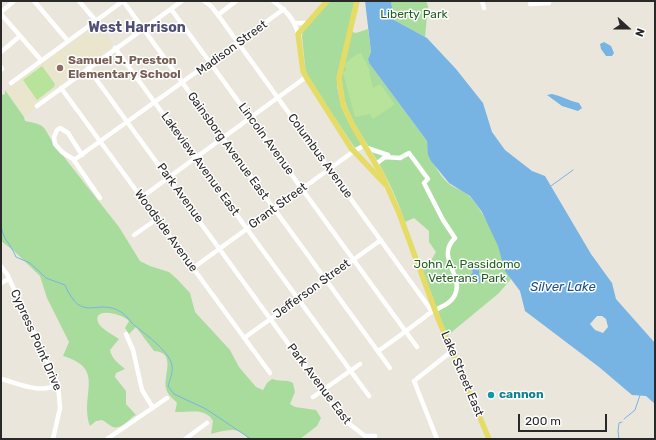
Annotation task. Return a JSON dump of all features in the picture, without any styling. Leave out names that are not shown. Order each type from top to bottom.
[{"type":"main road","points":[[327,1],[298,34],[303,70],[306,78],[354,151],[388,186]]},
{"type":"main road","name":"Lake Street East","points":[[357,1],[342,60],[339,83],[340,97],[346,113],[388,186],[435,310],[489,439]]},
{"type":"street","points":[[14,1],[1,13],[41,60]]},
{"type":"street","points":[[34,1],[68,41]]},
{"type":"street","points":[[78,1],[96,21]]},
{"type":"street","points":[[11,83],[123,1]]},
{"type":"street","name":"Gainsborg Avenue East","points":[[123,1],[390,368]]},
{"type":"street","points":[[37,106],[115,48],[182,1]]},
{"type":"street","name":"Columbus Avenue","points":[[204,1],[211,6],[218,15],[430,309],[435,310]]},
{"type":"street","points":[[218,15],[236,1]]},
{"type":"street","points":[[273,1],[284,9],[295,23],[298,34]]},
{"type":"street","points":[[482,1],[484,8]]},
{"type":"street","points":[[530,4],[549,2]]},
{"type":"street","name":"Lincoln Avenue","points":[[170,9],[416,347]]},
{"type":"street","name":"Madison Street","points":[[74,160],[156,103],[284,9]]},
{"type":"street","points":[[295,23],[307,23]]},
{"type":"street","points":[[1,52],[20,36]]},
{"type":"street","name":"Lakeview Avenue East","points":[[115,48],[369,396]]},
{"type":"street","name":"Park Avenue","points":[[88,68],[271,319]]},
{"type":"street","points":[[142,197],[306,78]]},
{"type":"street","name":"Woodside Avenue","points":[[61,88],[270,373]]},
{"type":"street","points":[[82,155],[68,133],[64,129],[59,128],[54,137],[55,144],[62,152],[74,160],[100,198]]},
{"type":"street","points":[[366,147],[400,158],[409,152],[428,179],[424,183],[443,220],[455,238],[448,246],[447,253],[457,288],[451,301],[435,310],[378,351]]},
{"type":"street","name":"Grant Street","points":[[192,268],[354,151],[366,147]]},
{"type":"street","points":[[376,164],[382,158],[390,156]]},
{"type":"street","points":[[134,235],[157,219]]},
{"type":"street","name":"Jefferson Street","points":[[244,338],[380,240]]},
{"type":"street","name":"Cypress Point Drive","points":[[1,266],[9,279],[58,384],[60,408],[53,439]]},
{"type":"street","points":[[1,283],[9,279]]},
{"type":"street","name":"Park Avenue East","points":[[271,319],[350,426],[365,436],[375,436]]},
{"type":"street","points":[[126,334],[133,350],[142,390],[153,408]]},
{"type":"street","points":[[437,439],[414,381],[452,351]]},
{"type":"street","points":[[313,397],[360,364]]},
{"type":"street","points":[[1,379],[39,388],[48,388],[58,384]]},
{"type":"street","points":[[107,439],[167,398]]},
{"type":"street","points":[[185,439],[208,423]]},
{"type":"shaded area","name":"Samuel J. Preston Elementary School","points":[[98,23],[114,45],[35,103],[38,107],[24,117],[5,90]]},
{"type":"green space","points":[[330,1],[355,1],[337,86],[341,105],[361,143],[361,146],[355,148],[306,75],[302,36],[303,32]]},
{"type":"green space","name":"Liberty Park","points":[[391,1],[426,1],[428,6],[425,37],[394,20]]},
{"type":"green space","name":"John A. Passidomo Veterans Park","points":[[368,29],[371,52],[368,59],[369,63],[427,141],[437,170],[449,184],[470,197],[480,210],[500,249],[506,271],[511,279],[499,293],[447,336],[422,269],[429,264],[436,252],[429,242],[429,231],[414,218],[405,222],[398,202],[377,159],[351,117],[343,94],[341,75],[352,32],[356,33]]},
{"type":"green space","points":[[361,53],[370,71],[373,88],[380,84],[394,103],[394,105],[373,119],[370,114],[355,117],[343,73],[346,70],[344,64],[357,54]]},
{"type":"green space","points":[[42,66],[55,84],[54,87],[37,100],[23,80]]},
{"type":"green space","points":[[5,90],[24,117],[25,121],[40,125],[45,129],[53,143],[119,227],[140,261],[169,272],[190,293],[195,312],[230,350],[239,367],[256,387],[263,390],[267,383],[272,379],[293,383],[295,392],[290,404],[295,407],[316,410],[321,418],[317,426],[300,439],[248,439],[236,430],[211,434],[213,421],[206,414],[201,412],[175,412],[177,403],[169,395],[166,388],[168,365],[165,356],[161,352],[154,351],[136,327],[129,334],[125,328],[129,321],[125,318],[119,315],[102,313],[97,319],[99,324],[119,339],[110,350],[114,358],[125,369],[116,373],[115,377],[126,391],[126,404],[136,415],[119,427],[113,427],[102,420],[96,421],[90,426],[87,414],[89,384],[88,375],[84,368],[76,361],[63,356],[69,342],[47,298],[40,276],[14,251],[1,241],[1,95],[5,94]]},
{"type":"water","name":"Silver Lake","points":[[365,1],[391,1],[394,20],[427,38],[456,69],[483,103],[492,132],[505,150],[532,171],[545,176],[591,254],[612,283],[616,299],[655,343],[655,404],[646,396],[632,395],[599,367],[525,311],[520,291],[505,271],[498,246],[482,212],[470,196],[449,183],[431,161],[428,155],[427,141],[369,63],[368,59],[371,52]],"holes":[[[597,316],[602,316],[606,319],[608,327],[603,333],[595,330],[590,324]]]},
{"type":"water","points":[[604,42],[611,46],[614,53],[612,56],[606,56],[601,49],[600,44]]},
{"type":"water","points":[[552,94],[579,103],[582,108],[578,111],[562,106],[547,95]]},
{"type":"water","points":[[474,262],[479,262],[479,275],[483,277],[480,283],[470,277],[473,272],[468,265]]},
{"type":"waterway","points":[[551,186],[573,170]]},
{"type":"waterway","points":[[1,223],[3,233],[16,257],[30,263],[46,278],[65,285],[71,297],[78,304],[90,308],[112,308],[121,312],[162,349],[172,365],[172,373],[168,386],[174,394],[206,409],[251,439]]},
{"type":"waterway","points":[[624,419],[635,410],[640,395]]},
{"type":"waterway","points":[[619,439],[619,423],[622,422]]},
{"type":"place","name":"Samuel J. Preston Elementary School","points":[[60,68]]},
{"type":"place","name":"cannon","points":[[491,395]]},
{"type":"district","name":"West Harrison","points":[[137,28]]}]
